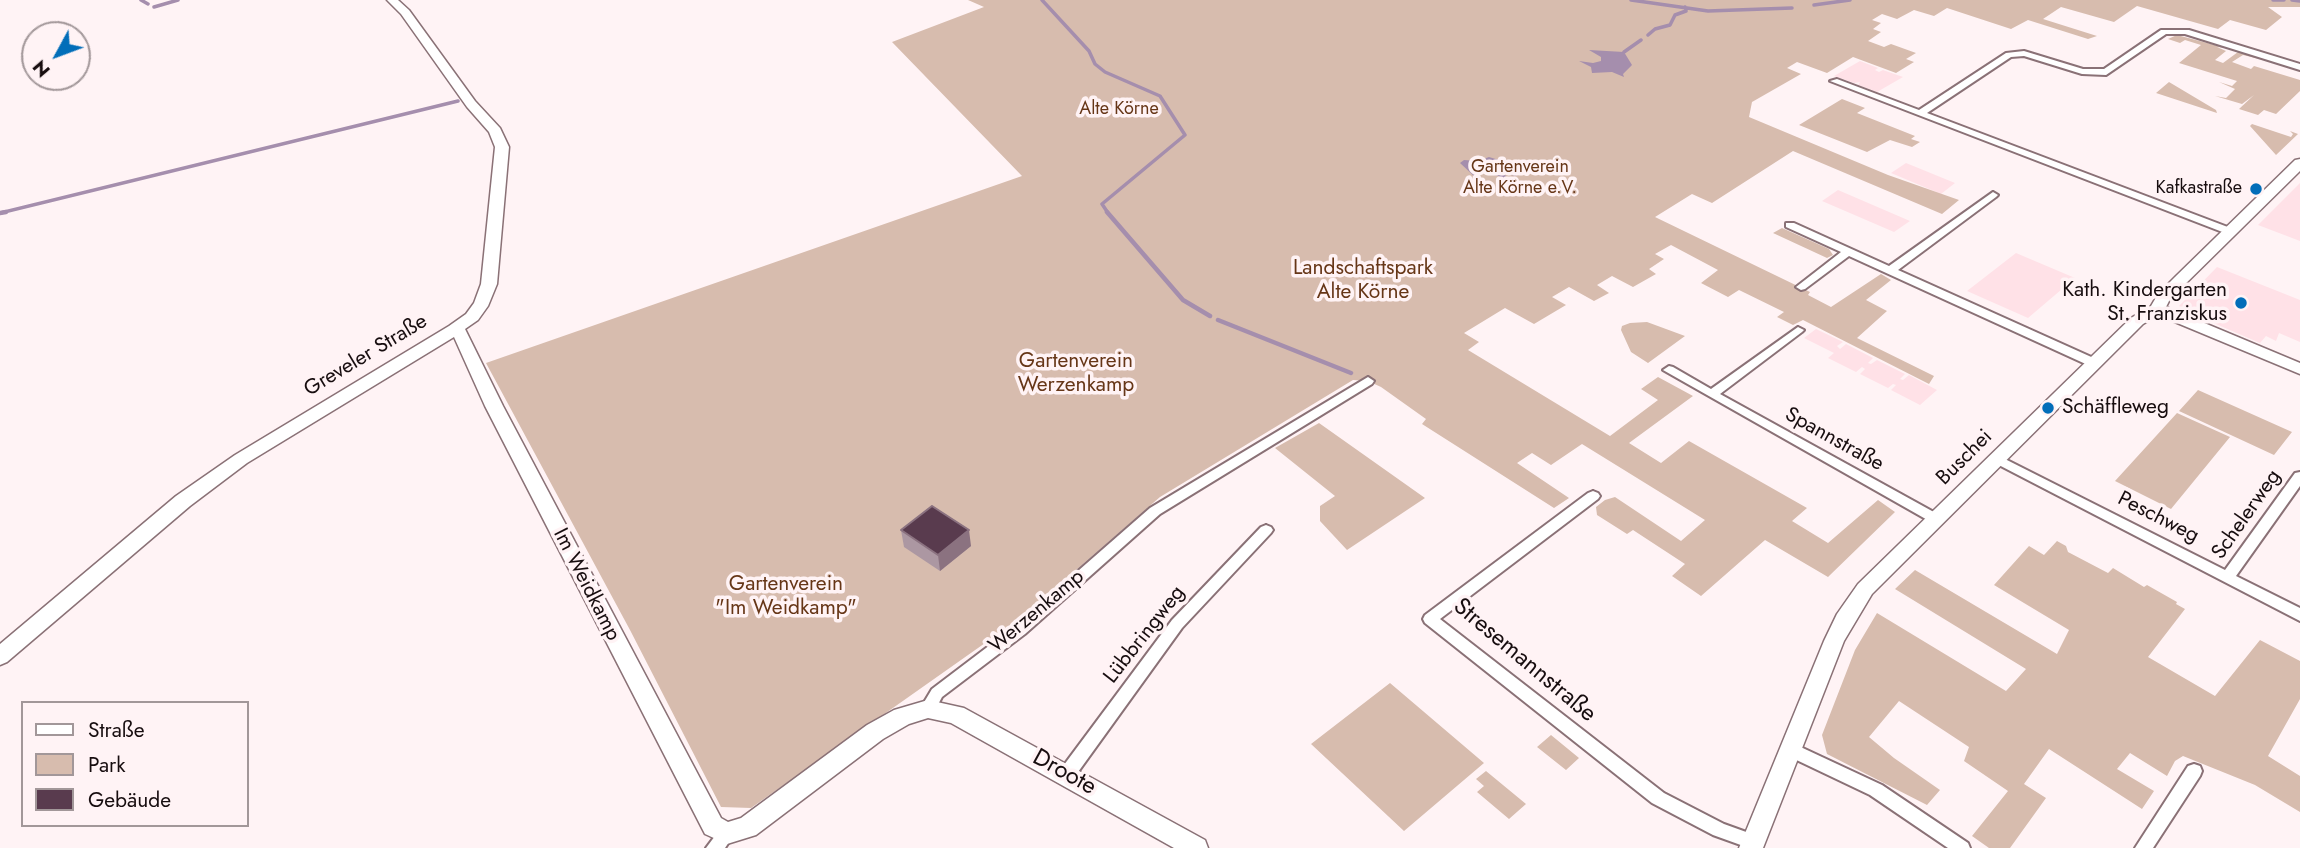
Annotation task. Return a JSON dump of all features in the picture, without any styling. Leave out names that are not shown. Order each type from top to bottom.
[{"type":"street","name":"Greveler Straße","points":[[0,656],[131,542],[241,459],[455,329],[472,317],[486,294],[502,146],[495,131],[471,104],[405,12],[392,0]]},
{"type":"street","points":[[1920,114],[2009,55],[2024,54],[2082,71],[2106,72],[2164,32],[2186,32],[2300,67]]},
{"type":"street","points":[[1834,81],[2229,231]]},
{"type":"street","name":"Buschei","points":[[1753,845],[1844,620],[1865,589],[2144,315],[2157,309],[2163,297],[2300,163]]},
{"type":"street","points":[[1891,270],[1993,195]]},
{"type":"street","points":[[1790,225],[2094,363]]},
{"type":"street","points":[[1801,287],[1849,251]]},
{"type":"street","points":[[2157,309],[2300,369]]},
{"type":"street","name":"Im Weidkamp","points":[[455,329],[462,335],[494,406],[720,840]]},
{"type":"street","points":[[1712,394],[1798,330]]},
{"type":"street","name":"Spannstraße","points":[[1670,370],[1936,519]]},
{"type":"street","name":"Werzenkamp","points":[[720,840],[748,827],[875,732],[902,717],[928,709],[937,693],[1020,630],[1155,511],[1368,382]]},
{"type":"street","name":"Peschweg","points":[[1997,459],[2300,615]]},
{"type":"street","name":"Schelerweg","points":[[2227,578],[2300,476]]},
{"type":"street","name":"Stresemannstraße","points":[[1593,496],[1430,619],[1658,798],[1753,845]]},
{"type":"street","name":"Lübbringweg","points":[[1066,774],[1177,624],[1266,530]]},
{"type":"street","name":"Droote","points":[[928,709],[956,715],[1196,848]]},
{"type":"street","points":[[1792,750],[1876,790],[1962,848]]},
{"type":"street","points":[[2143,848],[2194,771]]},
{"type":"shaded area","points":[[1589,50],[1624,52],[1632,65],[1623,74],[1624,77],[1612,72],[1592,73],[1591,67],[1579,61],[1601,61],[1601,57]]},
{"type":"shaded area","points":[[1860,61],[1878,68],[1875,70],[1879,72],[1883,70],[1903,77],[1877,92],[1858,85],[1860,82],[1854,83],[1834,76]]},
{"type":"shaded area","points":[[1489,157],[1520,162],[1511,167],[1517,176],[1505,174],[1507,182],[1504,186],[1499,176],[1484,173],[1475,177],[1460,163],[1464,160],[1478,161]]},
{"type":"shaded area","points":[[1906,163],[1955,183],[1941,194],[1891,173]]},
{"type":"shaded area","points":[[2300,183],[2300,241],[2258,225]]},
{"type":"shaded area","points":[[1838,190],[1910,221],[1894,232],[1822,201]]},
{"type":"shaded area","points":[[2016,253],[2075,278],[2028,318],[1967,291]]},
{"type":"shaded area","name":"Kath. Kindergarten St. Franziskus","points":[[2217,267],[2300,300],[2300,342],[2279,333],[2276,341],[2266,336],[2260,343],[2181,309],[2179,306]]},
{"type":"shaded area","points":[[1816,329],[1843,342],[1837,346],[1840,349],[1846,344],[1873,358],[1868,363],[1877,360],[1905,374],[1900,379],[1903,380],[1909,375],[1937,390],[1920,405],[1891,390],[1896,385],[1888,388],[1860,374],[1865,369],[1862,367],[1856,372],[1828,358],[1834,353],[1804,338]]},
{"type":"green space","points":[[968,0],[2300,0],[2300,7],[2268,7],[2282,17],[2266,30],[2230,20],[2218,29],[2137,6],[2114,22],[2061,7],[2043,19],[2097,36],[2088,39],[2028,20],[2011,29],[1947,8],[1934,16],[1914,10],[1897,19],[1882,14],[1872,20],[1881,23],[1873,29],[1881,32],[1868,41],[1884,47],[1891,44],[1916,53],[1906,59],[1914,62],[1896,73],[1853,57],[1827,73],[1797,62],[1787,68],[1801,74],[1752,102],[1749,117],[1888,175],[1959,200],[1942,214],[1793,151],[1712,203],[1692,194],[1655,217],[1810,292],[1808,295],[1831,307],[1881,274],[1891,280],[1866,300],[1887,311],[1857,338],[1934,376],[1929,384],[1803,320],[1793,325],[1777,317],[1784,312],[1739,290],[1728,297],[1701,283],[1718,270],[1671,245],[1655,254],[1664,259],[1649,269],[1656,274],[1633,287],[1612,276],[1597,285],[1609,293],[1594,301],[1569,287],[1552,297],[1566,305],[1534,324],[1505,308],[1464,333],[1479,342],[1468,350],[1610,436],[1658,400],[1641,389],[1658,377],[1693,396],[1629,443],[1661,463],[1689,441],[1807,508],[1792,521],[1828,543],[1878,500],[1895,512],[1828,577],[1765,540],[1701,596],[1672,576],[1685,564],[1633,530],[1627,534],[1597,515],[1596,507],[1615,497],[1681,541],[1705,520],[1582,444],[1551,465],[1532,453],[1517,463],[1569,498],[1554,508],[1422,424],[1426,419],[1381,387],[1368,381],[1353,380],[1160,497],[1022,617],[751,808],[721,807],[630,630],[486,363],[1022,176],[892,42],[984,7]]},
{"type":"green space","points":[[2177,35],[2226,48],[2217,47],[2226,51],[2215,60],[2223,63],[2238,52],[2264,60],[2243,55],[2232,62],[2300,80],[2300,91],[2276,114],[2264,110],[2258,115],[2239,109],[2254,95],[2242,104],[2215,96],[2226,98],[2235,89],[2219,82],[2232,86],[2237,81],[2179,63],[2201,45],[2168,39]]},
{"type":"green space","points":[[2169,82],[2216,110],[2217,113],[2156,93]]},
{"type":"green space","points":[[1842,99],[1865,108],[1857,113],[1915,136],[1911,139],[1920,142],[1912,147],[1890,140],[1867,152],[1799,125]]},
{"type":"green space","points":[[2252,124],[2291,137],[2293,134],[2290,131],[2298,134],[2276,155],[2250,126]]},
{"type":"green space","points":[[1782,228],[1829,249],[1833,255],[1827,258],[1773,233]]},
{"type":"green space","points":[[1647,322],[1685,336],[1648,363],[1631,352],[1621,330],[1622,326],[1630,323]]},
{"type":"green space","points":[[2198,390],[2292,432],[2274,455],[2179,411]]},
{"type":"green space","points":[[2177,413],[2230,437],[2171,509],[2115,481]]},
{"type":"green space","points":[[1319,423],[1425,498],[1347,550],[1320,521],[1320,506],[1335,496],[1275,448]]},
{"type":"green space","points":[[2057,541],[2066,546],[2068,552],[2108,573],[2113,568],[2144,587],[2147,585],[2177,602],[2176,604],[2185,609],[2148,657],[2215,696],[2260,640],[2300,661],[2300,699],[2268,756],[2300,776],[2300,812],[2255,785],[2183,756],[2175,761],[2167,776],[2130,753],[2117,769],[2154,791],[2142,809],[2049,749],[2024,784],[2046,798],[2010,848],[1989,848],[1972,836],[2008,791],[1964,761],[1969,747],[1899,701],[1869,737],[1940,790],[1927,805],[1827,754],[1822,735],[1855,650],[1877,613],[2006,691],[2026,669],[1895,589],[1915,570],[2057,654],[2069,630],[1994,585],[2029,546],[2044,555]]},
{"type":"green space","points":[[1390,683],[1484,763],[1404,831],[1311,744]]},
{"type":"green space","points":[[1551,735],[1579,758],[1566,770],[1537,747]]},
{"type":"green space","points":[[1486,771],[1526,804],[1509,819],[1477,792],[1484,786],[1476,779]]},
{"type":"building","points":[[932,506],[969,530],[938,555],[901,530]]},
{"type":"waterway","points":[[141,0],[148,4]]},
{"type":"waterway","points":[[154,7],[178,0]]},
{"type":"waterway","points":[[1042,0],[1089,51],[1095,64],[1105,72],[1160,96],[1185,135],[1102,204],[1108,213]]},
{"type":"waterway","name":"Alte Körne","points":[[1631,0],[1685,8]]},
{"type":"waterway","name":"Alte Körne","points":[[1814,5],[1850,0]]},
{"type":"waterway","name":"Alte Körne","points":[[2273,0],[2284,0]]},
{"type":"waterway","name":"Alte Körne","points":[[2292,0],[2300,1]]},
{"type":"waterway","points":[[1648,35],[1655,29],[1670,25],[1675,15],[1686,11],[1685,8]]},
{"type":"waterway","name":"Alte Körne","points":[[1685,8],[1708,11],[1792,8]]},
{"type":"waterway","points":[[1624,52],[1641,40]]},
{"type":"waterway","points":[[6,212],[0,213],[458,101]]},
{"type":"waterway","points":[[1107,212],[1183,300],[1210,316]]},
{"type":"waterway","points":[[1218,320],[1351,373]]},
{"type":"place","name":"Kafkastraße","points":[[2256,189]]},
{"type":"place","name":"Kath. Kindergarten St. Franziskus","points":[[2241,303]]},
{"type":"place","name":"Schäffleweg","points":[[2048,408]]},
{"type":"park label","name":"Gartenverein Alte Körne e.V.","points":[[1520,178]]},
{"type":"park label","name":"Landschaftspark Alte Körne","points":[[1363,281]]},
{"type":"park label","name":"Gartenverein Werzenkamp","points":[[1076,374]]},
{"type":"park label","name":"Gartenverein \"Im Weidkamp\"","points":[[786,597]]}]
